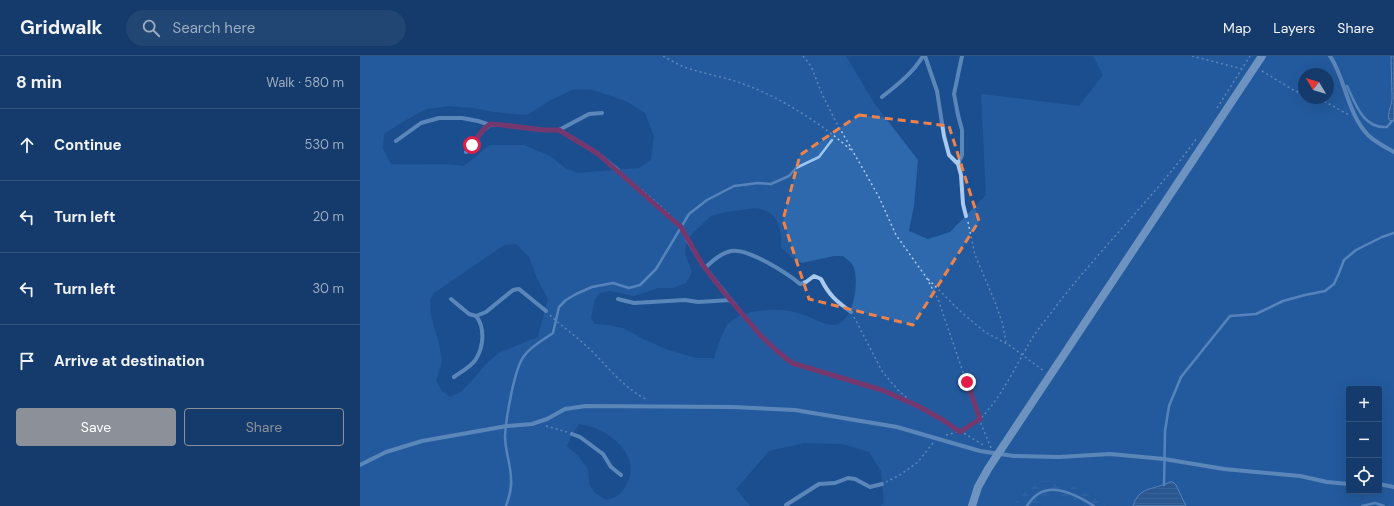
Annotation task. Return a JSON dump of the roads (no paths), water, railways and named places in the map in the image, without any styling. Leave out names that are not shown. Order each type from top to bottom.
[{"type":"main road","points":[[972,506],[978,487],[996,453],[1050,376],[1262,56]]},
{"type":"street","points":[[882,97],[912,71],[924,56]]},
{"type":"street","points":[[924,56],[937,91],[944,136],[949,155],[958,164],[961,175],[963,204],[966,216]]},
{"type":"street","points":[[958,164],[962,155],[962,130],[954,94],[962,56]]},
{"type":"street","points":[[1330,56],[1358,121],[1369,136],[1394,152]]},
{"type":"street","points":[[396,141],[421,123],[439,118],[462,118],[490,124],[543,130],[559,130],[589,114],[602,113]]},
{"type":"street","points":[[466,152],[483,130],[490,124]]},
{"type":"street","points":[[559,130],[597,153],[618,170]]},
{"type":"street","points":[[687,239],[705,268],[743,315]]},
{"type":"street","points":[[705,268],[714,259],[725,253],[741,251],[769,264],[800,284],[806,282],[814,276],[821,279],[827,290],[836,301],[851,312]]},
{"type":"street","points":[[476,316],[486,312],[513,290],[519,289],[546,311]]},
{"type":"street","points":[[618,299],[634,303],[685,300],[698,302],[731,300]]},
{"type":"street","points":[[451,300],[470,314],[476,316],[481,322],[483,332],[476,359],[454,377]]},
{"type":"street","points":[[360,465],[386,452],[422,441],[507,426],[532,424],[547,419],[565,408],[586,406],[733,407],[795,410],[897,427],[980,451],[1031,457],[1110,454],[1164,459],[1224,469],[1300,476],[1327,482],[1346,484]]},
{"type":"street","points":[[572,434],[580,437],[603,454],[611,468],[621,475]]},
{"type":"street","points":[[786,505],[819,484],[835,482],[848,478],[855,479],[870,487],[882,484]]},
{"type":"street","points":[[1382,485],[1394,487]]},
{"type":"waterway","points":[[1347,86],[1361,114],[1372,124],[1379,127],[1387,127],[1392,121]]},
{"type":"waterway","points":[[506,506],[511,483],[505,436],[514,383],[520,362],[527,352],[553,333],[559,307],[566,300],[592,287],[613,283],[629,288],[640,285],[656,269],[689,214],[707,200],[734,186],[758,183],[771,184],[789,176],[796,168],[819,157],[832,140]]},
{"type":"waterway","points":[[1164,485],[1165,431],[1169,406],[1181,377],[1230,316],[1256,314],[1283,301],[1325,291],[1334,284],[1344,260],[1356,250],[1382,237],[1394,233]]},
{"type":"waterway","points":[[1027,506],[1034,497],[1042,492],[1050,490],[1068,492],[1094,506]]},
{"type":"waterway","points":[[1362,506],[1375,503],[1384,506]]}]
